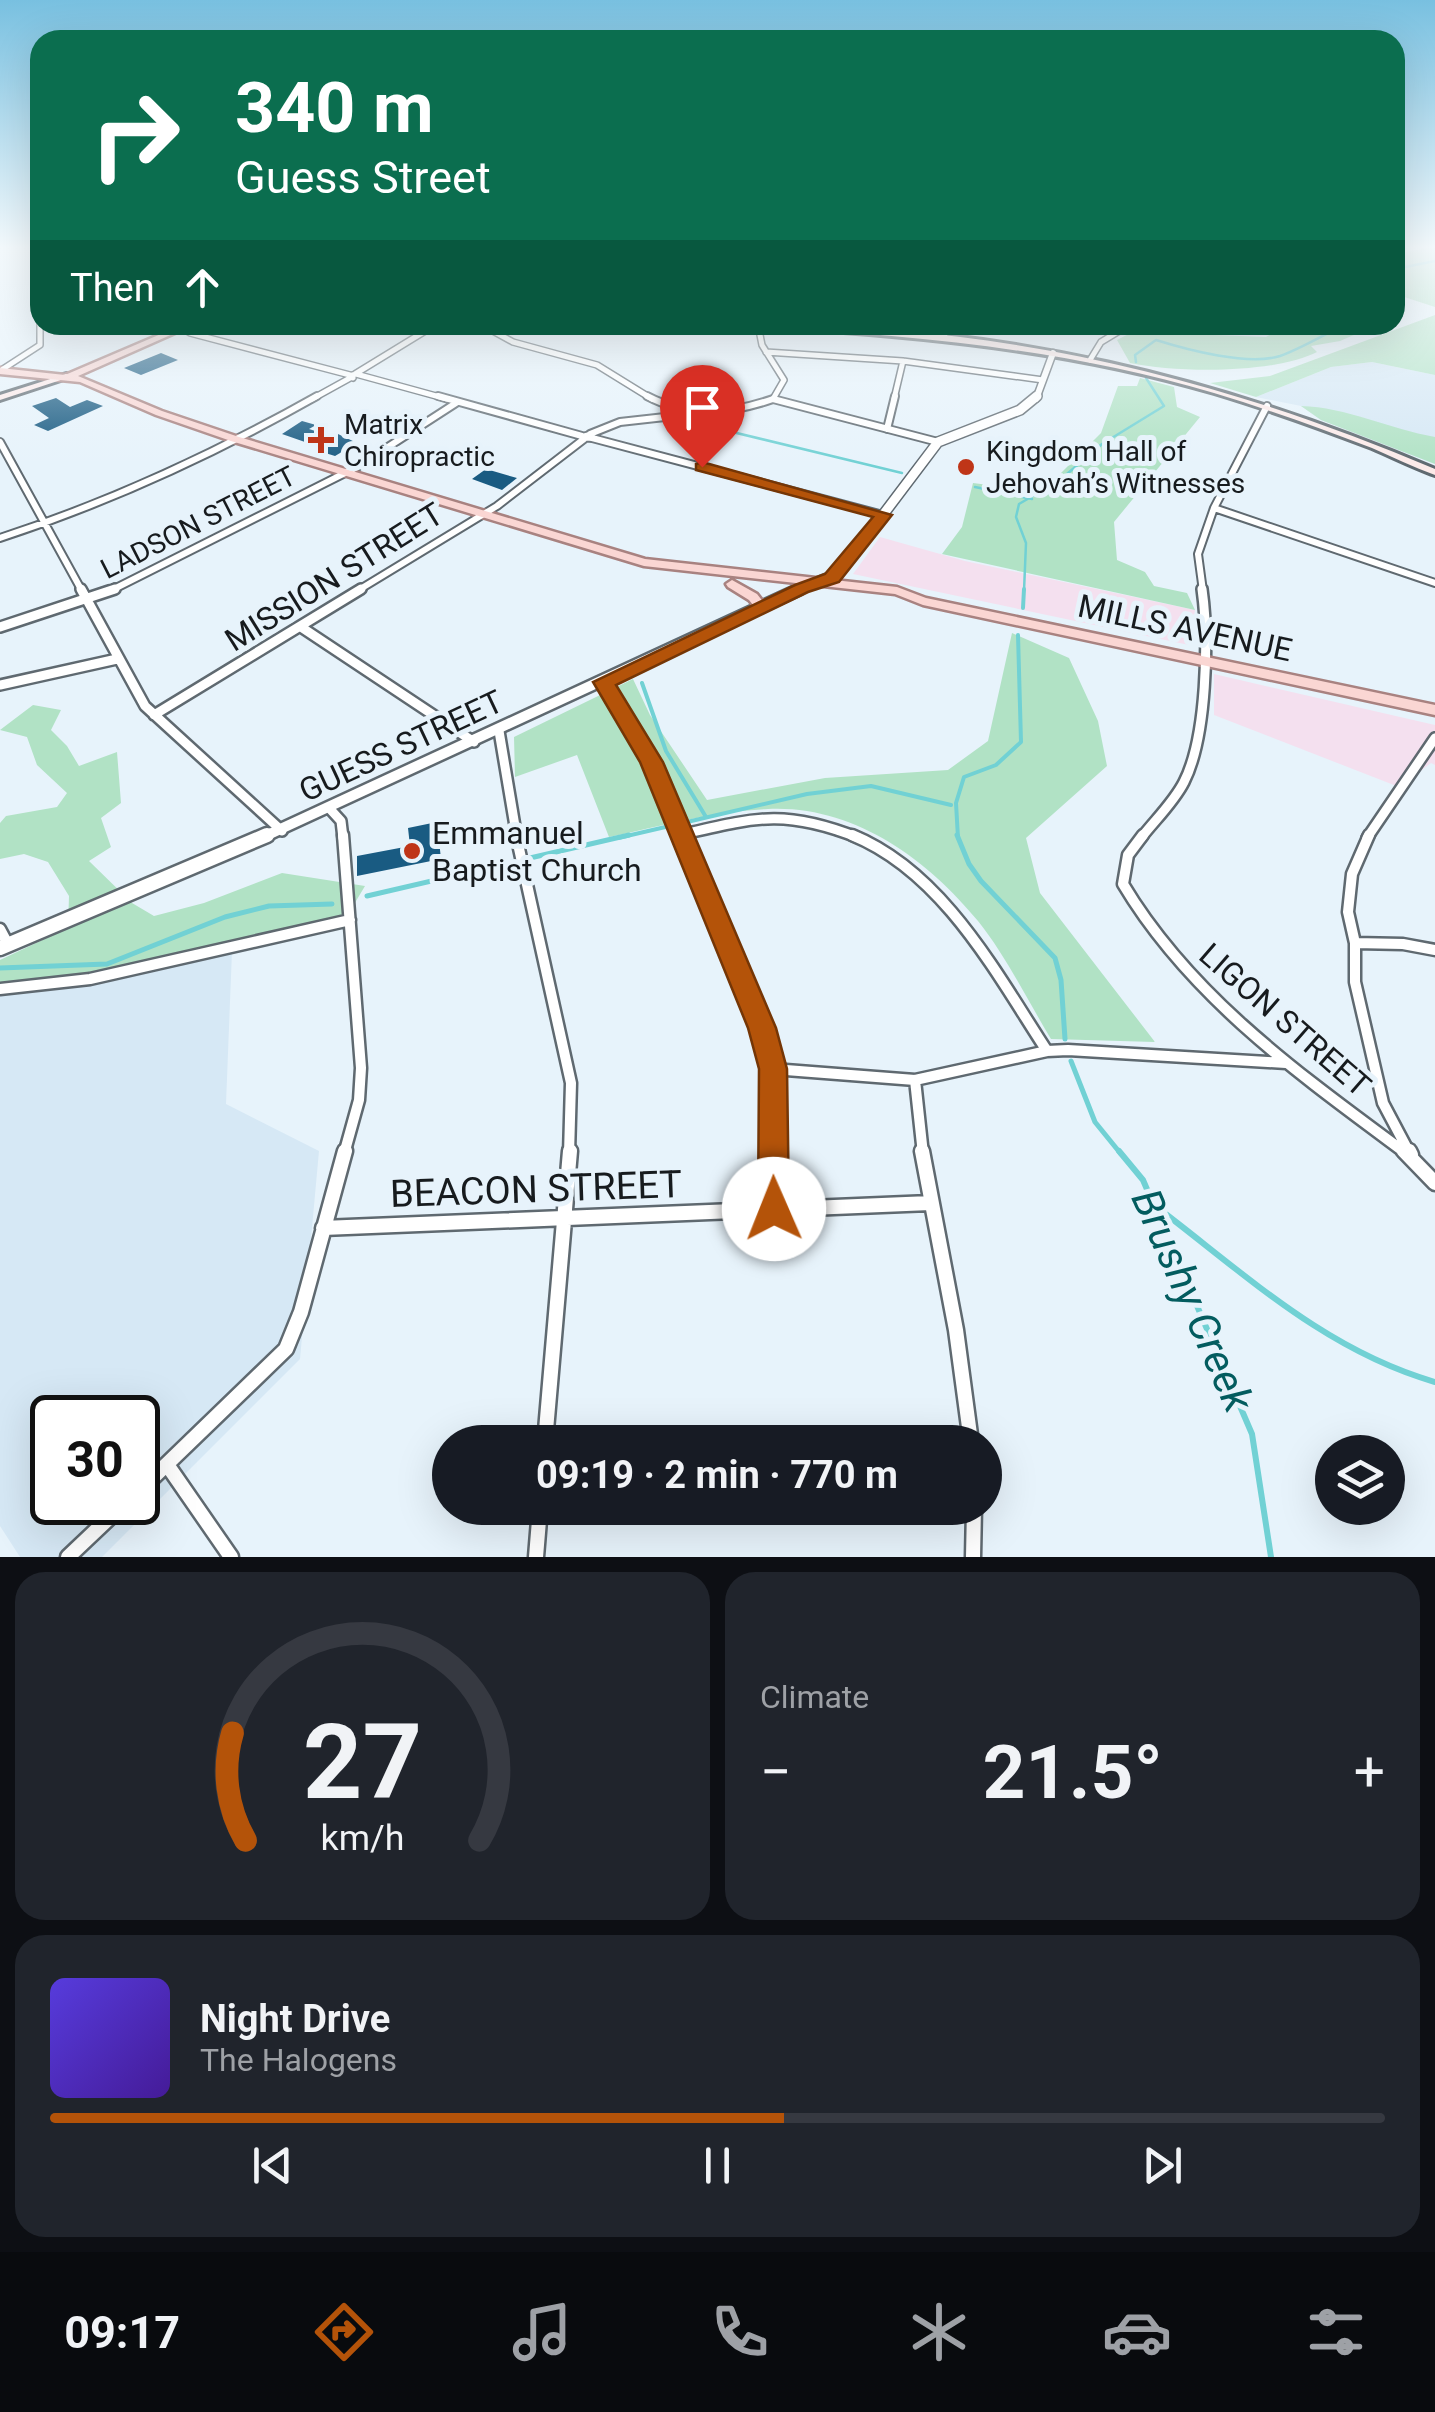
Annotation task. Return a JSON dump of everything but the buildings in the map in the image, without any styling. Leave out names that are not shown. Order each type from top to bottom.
[{"type":"main road","points":[[0,398],[70,376],[163,335]]},
{"type":"main road","points":[[904,335],[1090,360],[1266,406],[1435,472]]},
{"type":"main road","points":[[3,367],[70,376]]},
{"type":"main road","name":"MILLS AVENUE","points":[[70,376],[235,439],[644,562],[663,571],[732,584],[802,588],[894,602],[923,600]]},
{"type":"main road","name":"MILLS AVENUE","points":[[644,562],[897,591],[923,600],[1435,710]]},
{"type":"main road","points":[[732,584],[753,596],[762,608]]},
{"type":"street","points":[[3,367],[40,345],[40,335]]},
{"type":"street","points":[[214,335],[353,376],[884,515]]},
{"type":"street","points":[[0,538],[44,525],[235,439],[353,376],[419,335]]},
{"type":"street","points":[[496,335],[586,360],[645,398],[700,414]]},
{"type":"street","points":[[761,335],[766,352],[784,380],[774,399],[938,442]]},
{"type":"street","points":[[1090,360],[1102,342],[1113,335]]},
{"type":"street","points":[[766,352],[903,361],[1043,380]]},
{"type":"street","points":[[820,582],[839,573],[938,442],[1031,404],[1041,394],[1053,353]]},
{"type":"street","points":[[887,428],[903,361]]},
{"type":"street","name":"MISSION STREET","points":[[154,715],[482,514],[587,437],[620,422],[747,408],[774,399]]},
{"type":"street","name":"LADSON STREET","points":[[0,626],[86,603],[347,472],[456,403]]},
{"type":"street","name":"LIGON STREET","points":[[1266,406],[1214,508],[1198,554],[1206,616],[1200,727],[1188,771],[1128,855],[1123,884],[1132,905],[1225,1010],[1412,1158],[1435,1183]]},
{"type":"street","points":[[0,442],[117,658],[154,715],[282,831]]},
{"type":"street","points":[[1214,508],[1435,583]]},
{"type":"street","name":"GUESS STREET","points":[[4,946],[282,831],[820,582]]},
{"type":"street","points":[[301,627],[348,654],[475,742]]},
{"type":"street","points":[[0,685],[117,658]]},
{"type":"street","points":[[604,682],[652,762],[762,1028],[773,1069],[774,1209]]},
{"type":"street","points":[[499,731],[521,862],[571,1084],[573,1110],[546,1425]]},
{"type":"street","points":[[1412,1158],[1383,1103],[1355,982],[1355,944],[1348,912],[1358,856],[1435,738]]},
{"type":"street","points":[[160,1473],[286,1349],[301,1312],[359,1100],[361,1068],[341,822],[330,809]]},
{"type":"street","points":[[684,834],[776,816],[816,823],[889,854],[957,916],[1047,1051]]},
{"type":"street","points":[[0,989],[90,980],[350,920]]},
{"type":"street","points":[[0,929],[4,946]]},
{"type":"street","points":[[1355,944],[1403,944],[1435,950]]},
{"type":"street","points":[[773,1069],[915,1080],[1047,1051],[1288,1063]]},
{"type":"street","points":[[915,1080],[919,1135],[956,1330],[969,1425]]},
{"type":"street","name":"BEACON STREET","points":[[323,1228],[930,1204]]},
{"type":"street","points":[[168,1466],[231,1557]]},
{"type":"street","points":[[68,1557],[102,1525]]},
{"type":"street","points":[[536,1557],[539,1525]]},
{"type":"street","points":[[973,1557],[974,1525]]},
{"type":"shaded area","points":[[1372,362],[1435,375],[1435,464],[1321,420],[1301,406],[1256,397],[1331,367]]},
{"type":"shaded area","points":[[880,537],[965,561],[1195,610],[1189,645],[853,574]]},
{"type":"shaded area","points":[[1214,674],[1435,725],[1435,765],[1431,763],[1399,787],[1214,715]]},
{"type":"shaded area","points":[[232,951],[226,1104],[319,1151],[300,1359],[160,1499],[160,1395],[30,1395],[30,1525],[134,1525],[102,1557],[20,1557],[0,1526],[0,986]]},
{"type":"green space","points":[[1435,321],[1435,375],[1372,362],[1331,367],[1256,397],[1210,383],[1270,376],[1381,335],[1405,335],[1405,326]]},
{"type":"green space","points":[[1127,335],[1354,335],[1311,346],[1317,352],[1276,364],[1199,370],[1130,363],[1117,340]]},
{"type":"green space","points":[[1140,378],[1174,387],[1177,407],[1200,417],[1114,522],[1117,560],[1145,572],[1154,586],[1187,593],[1195,610],[942,554],[962,527],[973,483],[1042,492],[1101,433],[1118,386],[1137,386]]},
{"type":"green space","points":[[1301,406],[1335,410],[1435,437],[1435,464],[1321,420]]},
{"type":"green space","points":[[1012,633],[1069,658],[1098,721],[1107,766],[1026,838],[1040,893],[1155,1042],[1051,1039],[998,949],[958,898],[911,857],[858,826],[799,810],[768,809],[708,816],[609,837],[577,755],[515,777],[514,737],[633,679],[650,715],[707,800],[825,778],[948,770],[988,741]]},
{"type":"green space","points":[[33,705],[61,710],[51,730],[79,766],[117,752],[121,803],[101,818],[111,847],[89,861],[132,903],[154,916],[204,903],[282,873],[365,886],[347,916],[232,951],[18,989],[0,986],[0,960],[68,928],[69,896],[48,862],[24,854],[0,859],[0,823],[6,816],[57,807],[67,793],[37,765],[27,737],[0,730]]},
{"type":"waterway","name":"Brushy Creek","points":[[1136,362],[1135,355],[1156,340],[1218,356],[1267,359],[1324,335]]},
{"type":"waterway","name":"Brushy Creek","points":[[1029,498],[1060,480],[1102,444],[1164,406],[1146,378]]},
{"type":"waterway","points":[[687,421],[902,473]]},
{"type":"waterway","points":[[975,487],[1029,498]]},
{"type":"waterway","name":"Brushy Creek","points":[[1024,591],[1026,543],[1016,517],[1019,504],[1029,498]]},
{"type":"waterway","name":"Brushy Creek","points":[[1023,608],[1024,589]]},
{"type":"waterway","name":"Brushy Creek","points":[[958,837],[956,803],[964,777],[996,765],[1021,742],[1018,635]]},
{"type":"waterway","points":[[642,683],[666,751],[706,817]]},
{"type":"waterway","points":[[687,822],[807,794],[871,786],[951,805]]},
{"type":"waterway","points":[[618,838],[674,825]]},
{"type":"waterway","points":[[367,896],[629,835]]},
{"type":"waterway","name":"Brushy Creek","points":[[958,837],[981,881],[1055,958],[1061,980],[1065,1039]]},
{"type":"waterway","points":[[0,968],[107,964],[225,917],[269,906],[332,904]]},
{"type":"waterway","name":"Brushy Creek","points":[[1071,1061],[1095,1122],[1121,1154]]},
{"type":"waterway","name":"Brushy Creek","points":[[1119,1151],[1143,1180],[1252,1434],[1271,1557]]},
{"type":"waterway","points":[[1154,1205],[1321,1330],[1395,1368],[1435,1382]]},
{"type":"place","name":"Matrix Chiropractic","points":[[321,440]]},
{"type":"place","name":"Kingdom Hall of Jehovah’s Witnesses","points":[[966,467]]},
{"type":"place","name":"Emmanuel Baptist Church","points":[[412,851]]},
{"type":"route","points":[[702,467],[884,515],[832,578],[802,588],[604,682],[652,762],[762,1028],[773,1069],[774,1209]]}]
